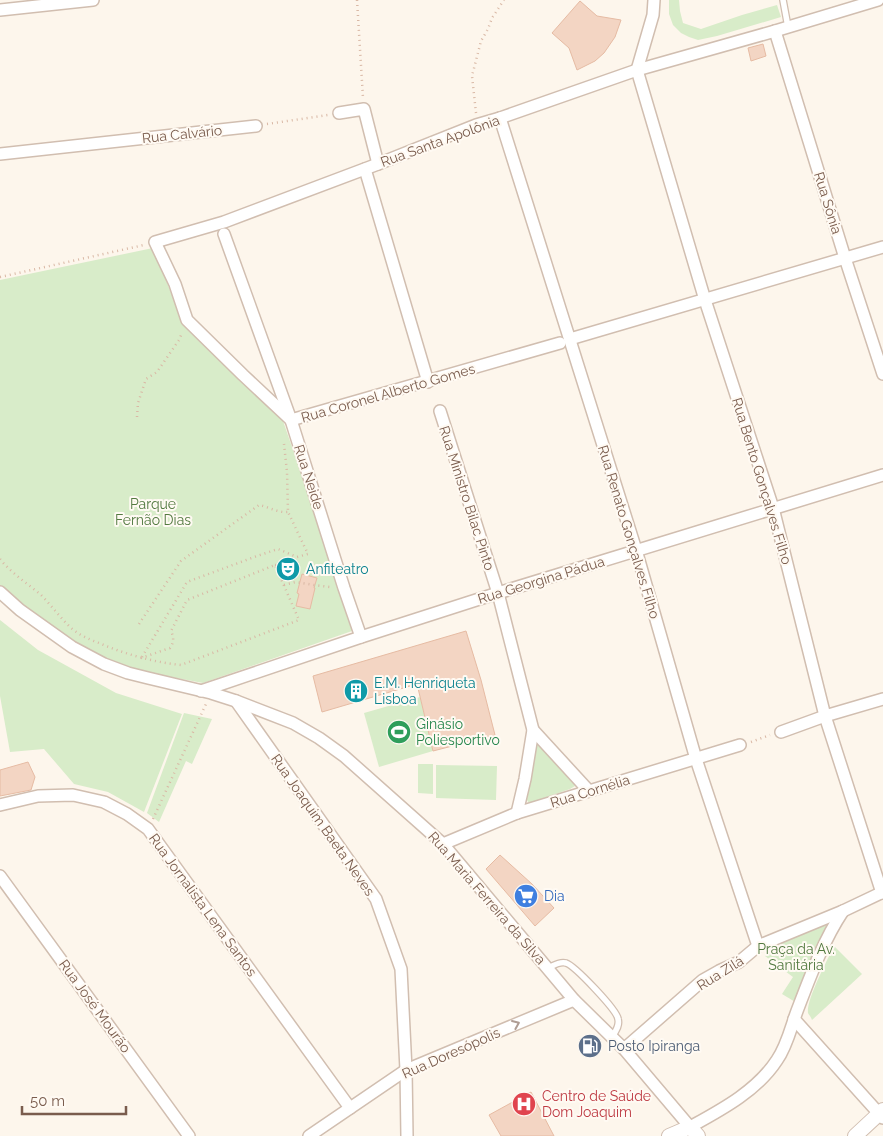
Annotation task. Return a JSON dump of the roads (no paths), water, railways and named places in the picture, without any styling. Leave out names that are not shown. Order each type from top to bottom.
[{"type":"street","points":[[0,10],[94,0]]},
{"type":"street","points":[[637,70],[653,14],[654,0]]},
{"type":"street","name":"Rua Santa Apolônia","points":[[155,242],[224,222],[476,125],[637,70],[878,0]]},
{"type":"street","name":"Rua Sônia","points":[[775,31],[883,374]]},
{"type":"street","name":"Rua Bento Gonçalves Filho","points":[[637,70],[705,300],[773,508],[825,716],[882,893]]},
{"type":"street","points":[[339,113],[364,109],[378,164]]},
{"type":"street","name":"Rua Renato Gonçalves Filho","points":[[500,118],[565,341],[636,550],[696,759],[758,946]]},
{"type":"street","name":"Rua Calvário","points":[[0,154],[256,126]]},
{"type":"street","points":[[365,169],[428,382]]},
{"type":"street","name":"Rua Neide","points":[[224,234],[291,420],[361,637]]},
{"type":"street","name":"Rua Coronel Alberto Gomes","points":[[155,242],[175,284],[187,320],[291,420],[428,382],[883,247]]},
{"type":"street","name":"Rua Ministro Bilac Pinto","points":[[440,412],[498,593],[533,730],[525,780],[517,813]]},
{"type":"street","name":"Rua Georgina Pádua","points":[[206,692],[361,637],[498,593],[883,475]]},
{"type":"street","name":"Rua Maria Ferreira da Silva","points":[[0,592],[20,610],[64,642],[104,664],[148,678],[236,701],[293,723],[319,738],[344,756],[443,844],[574,1000],[624,1049],[694,1132]]},
{"type":"street","points":[[781,732],[825,716],[883,699]]},
{"type":"street","name":"Rua Joaquim Baeta Neves","points":[[236,701],[376,899],[400,969],[406,1070],[407,1136]]},
{"type":"street","name":"Rua Ministro Bilac Pinto","points":[[533,730],[589,791]]},
{"type":"street","name":"Rua Cornélia","points":[[443,844],[517,813],[740,745]]},
{"type":"street","name":"Rua Jornalista Lena Santos","points":[[0,805],[38,796],[73,796],[104,802],[128,814],[148,828],[350,1108]]},
{"type":"street","name":"Rua José Mourão","points":[[0,876],[189,1136]]},
{"type":"street","name":"Rua Zilá","points":[[624,1049],[704,980],[739,962],[758,946],[882,893]]},
{"type":"street","points":[[669,1136],[694,1132],[748,1091],[777,1061],[783,1050],[808,981],[832,928],[843,911]]},
{"type":"street","name":"Rua Doresópolis","points":[[310,1136],[406,1070],[574,1000]]},
{"type":"street","points":[[794,1019],[882,1114],[856,1136]]},
{"type":"lane","points":[[783,0],[788,27]]},
{"type":"lane","points":[[548,968],[560,963],[567,964],[576,970],[614,1010],[619,1026],[612,1037]]},
{"type":"place","name":"Anfiteatro","points":[[288,569]]},
{"type":"place","name":"E.M. Henriqueta Lisboa","points":[[356,691]]},
{"type":"place","name":"Ginásio Poliesportivo","points":[[399,732]]},
{"type":"place","name":"Dia","points":[[526,896]]},
{"type":"place","name":"Posto Ipiranga","points":[[590,1046]]},
{"type":"place","name":"Centro de Saúde Dom Joaquim","points":[[524,1104]]},
{"type":"park label","name":"Parque Fernão Dias","points":[[153,512]]},
{"type":"park label","name":"Praça da Av. Sanitária","points":[[796,958]]}]
